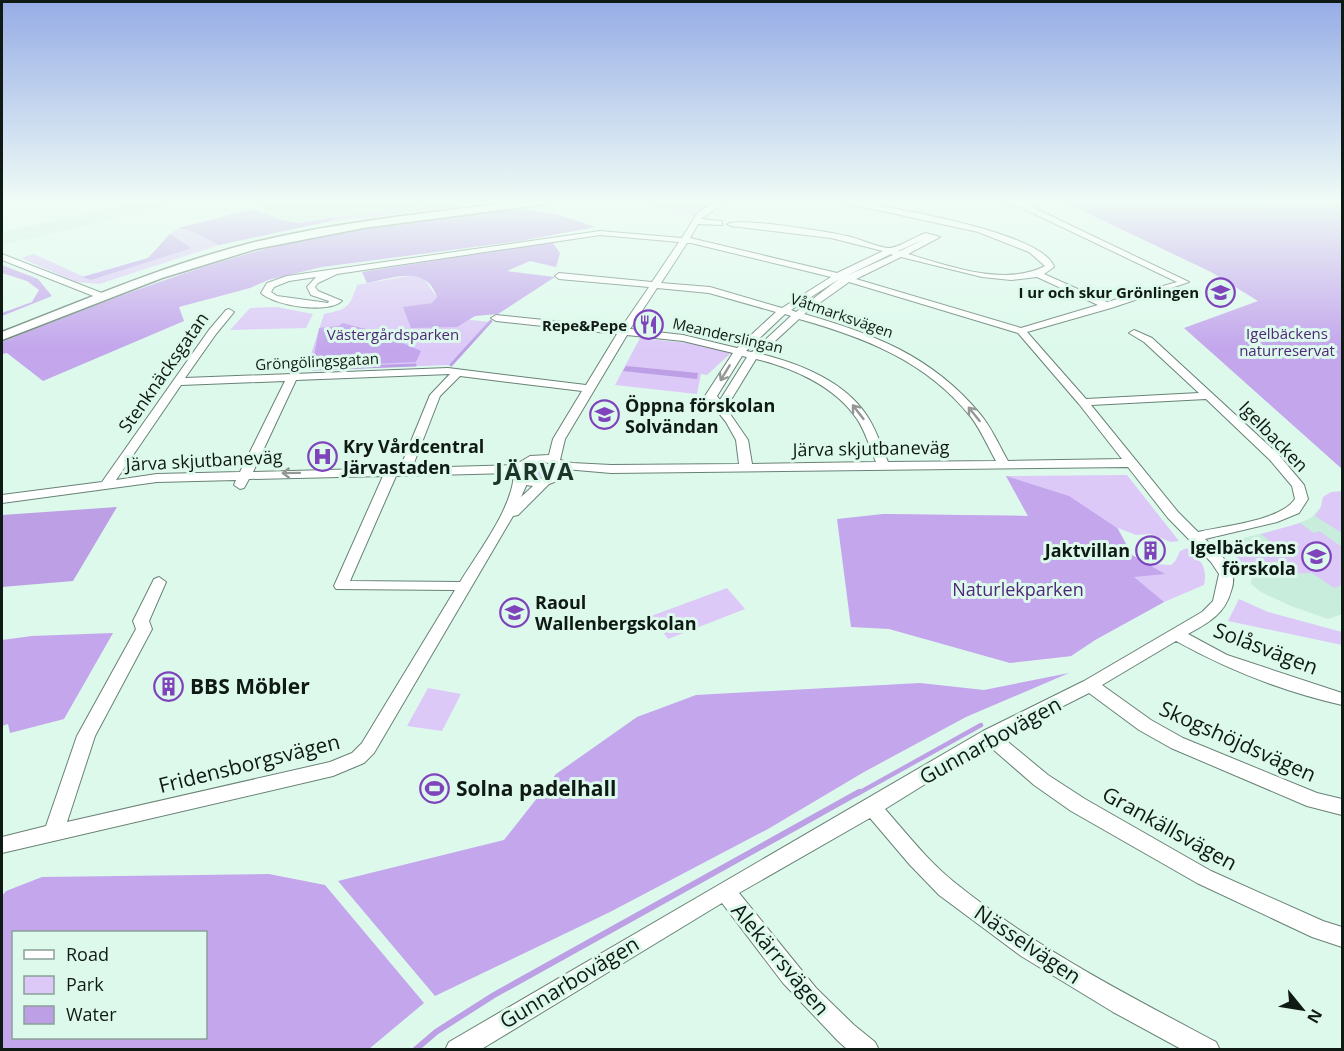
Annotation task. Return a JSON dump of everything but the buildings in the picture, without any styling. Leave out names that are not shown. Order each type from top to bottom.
[{"type":"main road","points":[[2,336],[168,265],[221,250]]},
{"type":"main road","points":[[3,321],[98,295],[241,250]]},
{"type":"street","points":[[335,272],[315,281],[311,287],[314,293],[337,301],[330,305],[322,306],[274,298],[266,293],[270,285],[278,282],[335,272],[482,250]]},
{"type":"street","points":[[520,473],[524,462],[535,459],[559,439],[624,331],[679,250]]},
{"type":"street","points":[[727,250],[837,276],[1021,331],[1185,282],[1119,250]]},
{"type":"street","points":[[887,250],[964,271],[998,277],[1045,272],[1050,267],[1049,263],[1041,255],[1030,250]]},
{"type":"street","points":[[721,406],[755,354],[797,315],[848,280],[908,250]]},
{"type":"street","points":[[746,468],[742,440],[721,406],[711,396],[740,350],[784,311],[837,276],[890,251]]},
{"type":"street","points":[[2,257],[98,295]]},
{"type":"street","points":[[1037,274],[1108,306]]},
{"type":"street","points":[[559,276],[657,285]]},
{"type":"street","name":"Våtmarksvägen","points":[[657,285],[710,290],[865,336],[889,346],[925,367],[954,392],[977,417],[1004,464]]},
{"type":"street","name":"Stenknäcksgatan","points":[[107,484],[212,332],[230,312]]},
{"type":"street","points":[[496,318],[624,331]]},
{"type":"street","name":"Meanderslingan","points":[[624,331],[683,338],[740,350],[788,364],[843,394],[864,420],[883,465]]},
{"type":"street","name":"Gunnarbovägen","points":[[457,1050],[989,736],[1090,685],[1207,616],[1220,603],[1226,587],[1226,574],[1218,559],[1173,515],[1083,402],[1021,331]]},
{"type":"street","name":"Igelbacken","points":[[1134,333],[1148,340],[1209,396],[1288,471],[1298,485],[1302,499],[1294,510],[1272,519],[1195,537]]},
{"type":"street","points":[[456,585],[341,586],[435,395],[458,372],[590,389]]},
{"type":"street","name":"Gröngölingsgatan","points":[[177,382],[458,372]]},
{"type":"street","points":[[243,480],[292,377]]},
{"type":"street","points":[[1083,402],[1209,396]]},
{"type":"street","points":[[535,459],[562,468],[559,439]]},
{"type":"street","name":"Järva skjutbaneväg","points":[[562,468],[1132,463]]},
{"type":"street","name":"Fridensborgsvägen","points":[[504,521],[536,488],[562,468]]},
{"type":"street","name":"Järva skjutbaneväg","points":[[2,500],[157,478],[243,480],[398,471],[520,473],[532,482],[543,483]]},
{"type":"street","name":"Fridensborgsvägen","points":[[2,845],[333,769],[358,758],[368,748],[504,521],[520,486],[520,473]]},
{"type":"street","points":[[54,832],[86,736],[144,629],[141,621],[159,582]]},
{"type":"street","name":"Solåsvägen","points":[[1176,634],[1221,659],[1342,699]]},
{"type":"street","name":"Skogshöjdsvägen","points":[[1090,685],[1145,725],[1177,742],[1314,800],[1342,807]]},
{"type":"street","name":"Grankällsvägen","points":[[989,736],[1041,780],[1069,799],[1204,877],[1342,938]]},
{"type":"street","name":"Nässelvägen","points":[[872,807],[917,859],[946,888],[1029,950],[1121,1004],[1208,1050]]},
{"type":"street","name":"Alekärrsvägen","points":[[725,890],[792,979],[846,1034],[867,1050]]},
{"type":"shaded area","points":[[1323,497],[1342,503],[1342,614],[1328,619],[1261,592],[1251,584],[1252,574],[1223,543],[1289,527],[1311,518],[1321,507]]},
{"type":"green space","points":[[155,250],[186,250],[91,280],[82,277],[148,258]]},
{"type":"green space","points":[[182,250],[203,250],[99,284],[76,282],[21,258],[34,254],[91,280]]},
{"type":"green space","points":[[262,250],[451,250],[322,267],[268,280],[250,288],[179,307],[184,321],[43,381],[7,353],[2,354],[2,342],[136,290]]},
{"type":"green space","points":[[501,250],[558,250],[560,253],[556,267],[530,261],[507,271],[555,277],[498,314],[475,316],[457,327],[411,328],[403,307],[432,303],[437,297],[425,280],[408,276],[367,283],[362,272]]},
{"type":"green space","name":"Igelbäckens naturreservat","points":[[1165,250],[1342,250],[1342,469],[1184,328],[1258,301],[1211,272]]},
{"type":"green space","points":[[2,265],[38,279],[52,296],[2,316],[2,313],[32,302],[39,290],[27,281],[2,273]]},
{"type":"green space","name":"Västergårdsparken","points":[[414,275],[423,278],[437,297],[432,303],[413,306],[453,318],[489,322],[450,365],[306,370],[324,314],[343,309],[352,299],[357,285]]},
{"type":"green space","points":[[277,307],[313,314],[306,328],[230,330],[250,308]]},
{"type":"green space","points":[[343,323],[377,332],[421,351],[416,362],[312,367],[319,328],[338,326]]},
{"type":"green space","points":[[640,338],[697,344],[731,353],[707,375],[701,374],[697,394],[615,385]]},
{"type":"green space","points":[[534,464],[548,465],[553,472],[544,478],[529,478],[525,470]]},
{"type":"green space","name":"Naturlekparken","points":[[1127,475],[1179,541],[1171,542],[1150,534],[1136,535],[1118,528],[1132,555],[1148,564],[1171,565],[1180,551],[1187,548],[1204,568],[1204,585],[1164,602],[1071,656],[1010,663],[928,633],[883,514],[1028,516],[1006,476]]},
{"type":"green space","name":"Naturlekparken","points":[[1006,476],[1069,496],[1117,528],[1132,555],[1165,574],[1134,577],[1164,602],[1071,656],[1010,663],[889,629],[851,627],[837,519],[883,514],[1028,516]]},
{"type":"green space","points":[[1342,491],[1342,533],[1315,516],[1321,507],[1323,497],[1331,492]]},
{"type":"green space","points":[[1300,523],[1314,533],[1319,531],[1342,547],[1342,585],[1334,588],[1312,573],[1253,574],[1223,543],[1238,540],[1248,548],[1272,543],[1261,534]]},
{"type":"green space","points":[[727,588],[745,609],[668,639],[651,616]]},
{"type":"green space","points":[[1239,599],[1268,612],[1342,632],[1342,645],[1228,621]]},
{"type":"green space","points":[[113,633],[64,719],[10,733],[8,724],[2,726],[2,640],[32,636]]},
{"type":"green space","points":[[1069,673],[966,717],[864,772],[768,829],[610,912],[435,996],[338,881],[504,840],[556,774],[637,717],[696,695],[920,683],[984,690]]},
{"type":"green space","points":[[428,688],[461,694],[442,731],[407,726]]},
{"type":"green space","points":[[269,874],[325,885],[424,1003],[369,1049],[2,1049],[2,896],[6,891],[42,877]]},
{"type":"water","points":[[626,366],[698,373],[697,379],[623,371]]},
{"type":"water","points":[[117,507],[73,581],[2,587],[2,515]]},
{"type":"waterway","points":[[451,365],[491,321]]},
{"type":"waterway","points":[[313,369],[415,365]]},
{"type":"waterway","points":[[857,794],[981,725]]},
{"type":"waterway","points":[[415,1050],[436,1032],[494,995],[859,792]]},
{"type":"place","name":"I ur och skur Grönlingen","points":[[1220,292]]},
{"type":"place","name":"Repe&Pepe","points":[[648,325]]},
{"type":"place","name":"Öppna förskolan Solvändan","points":[[604,415]]},
{"type":"place","name":"Kry Vårdcentral Järvastaden","points":[[322,456]]},
{"type":"place","name":"Jaktvillan","points":[[1151,550]]},
{"type":"place","name":"Igelbäckens förskola","points":[[1317,557]]},
{"type":"place","name":"Raoul Wallenbergskolan","points":[[514,612]]},
{"type":"place","name":"BBS Möbler","points":[[169,686]]},
{"type":"place","name":"Solna padelhall","points":[[435,788]]},
{"type":"district","name":"JÄRVA","points":[[535,470]]}]
